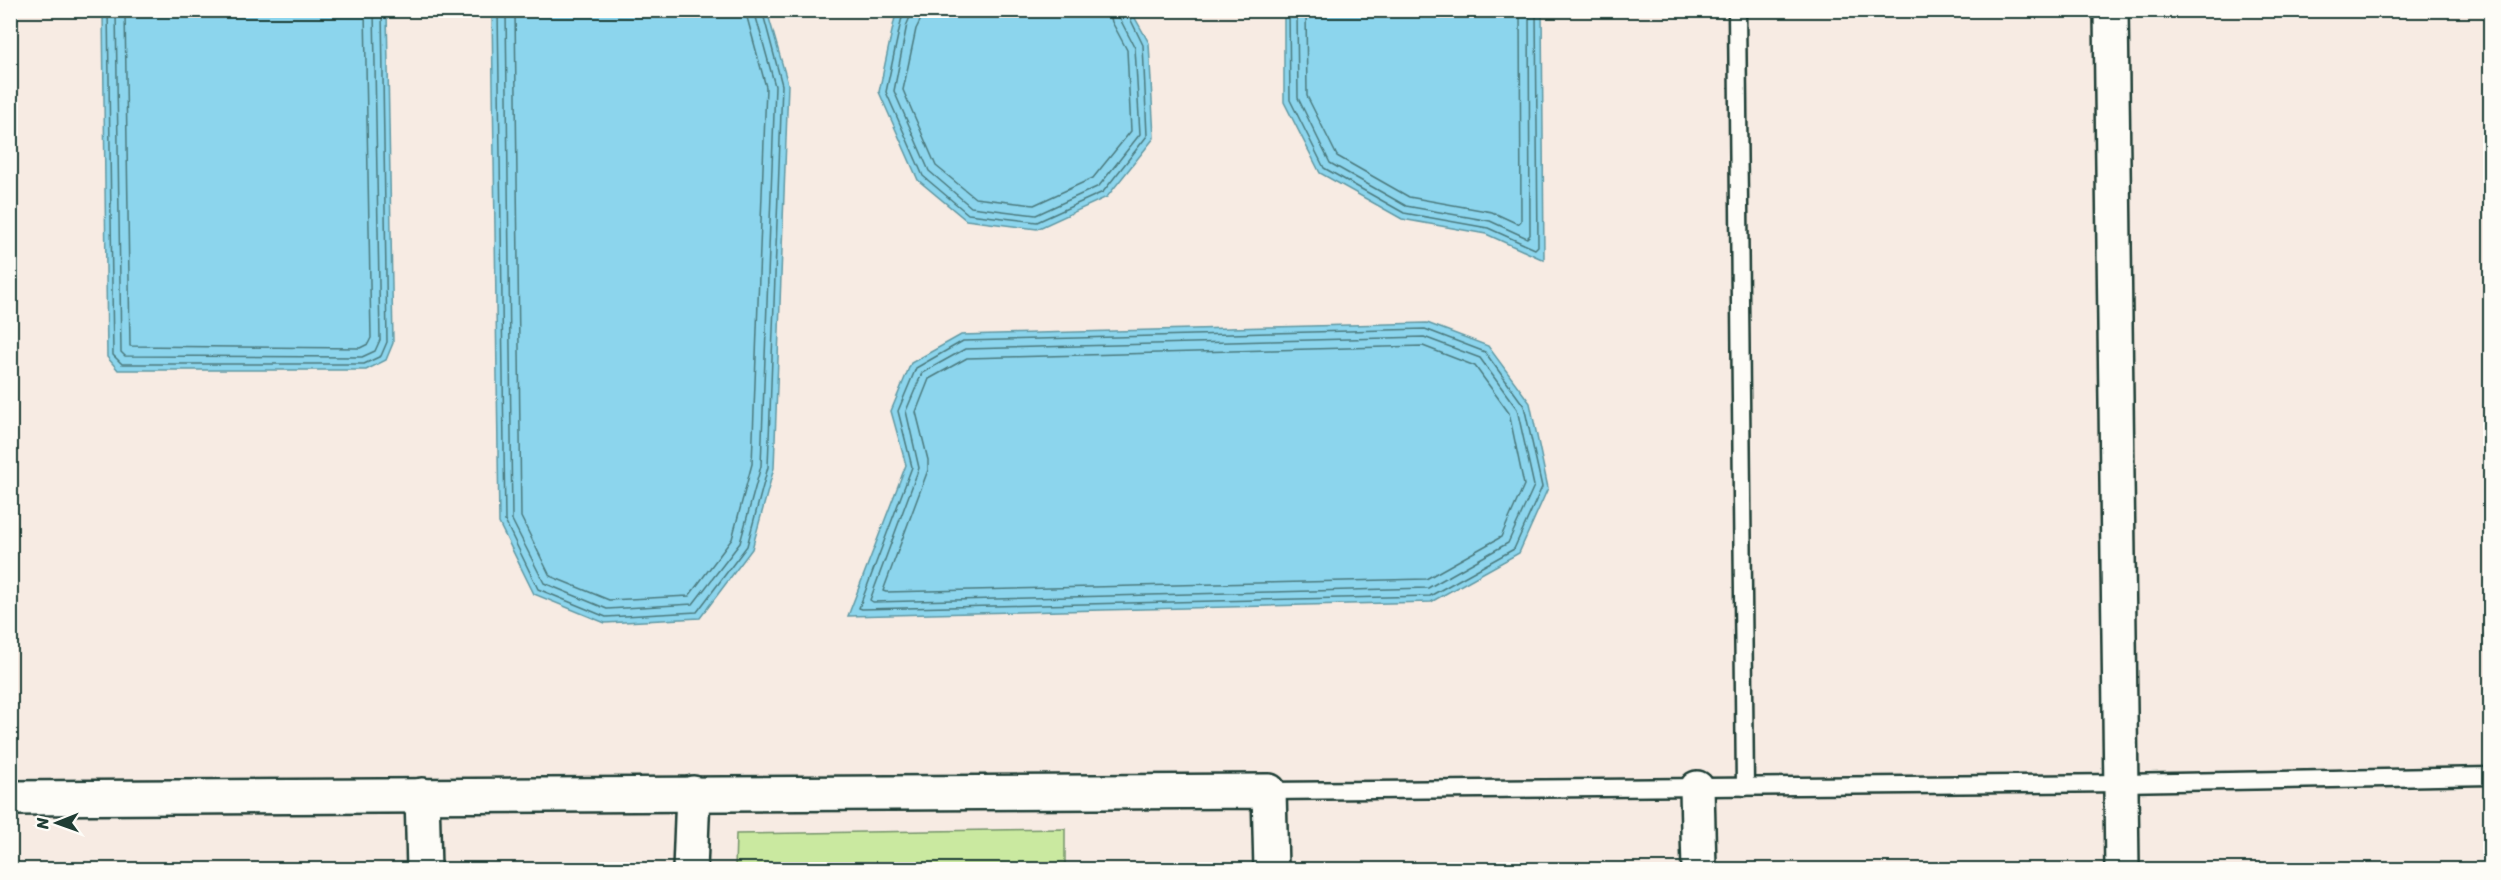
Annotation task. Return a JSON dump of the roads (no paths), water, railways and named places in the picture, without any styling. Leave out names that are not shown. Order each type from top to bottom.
[{"type":"street","points":[[2111,10],[2122,870]]},
{"type":"street","points":[[1697,788],[1699,870]]},
{"type":"street","points":[[10,798],[1269,791],[1271,870]]},
{"type":"street","points":[[690,870],[693,793]]},
{"type":"street","points":[[422,795],[424,870]]},
{"type":"lane","points":[[1737,10],[1744,788]]},
{"type":"lane","points":[[1269,791],[1744,788],[2490,776]]},
{"type":"water","points":[[103,11],[387,11],[393,343],[386,360],[366,370],[118,370],[107,357]]},
{"type":"water","points":[[492,11],[767,11],[788,84],[774,468],[752,549],[700,618],[605,623],[534,594],[499,523]]},
{"type":"water","points":[[901,11],[1131,11],[1149,43],[1154,138],[1107,197],[1037,229],[966,220],[918,180],[879,92],[895,17]]},
{"type":"water","points":[[1284,11],[1542,11],[1544,260],[1486,234],[1402,219],[1320,173],[1284,102]]},
{"type":"water","points":[[1427,323],[1488,346],[1530,403],[1548,488],[1519,553],[1431,602],[848,616],[906,465],[891,411],[911,363],[961,335]]}]
